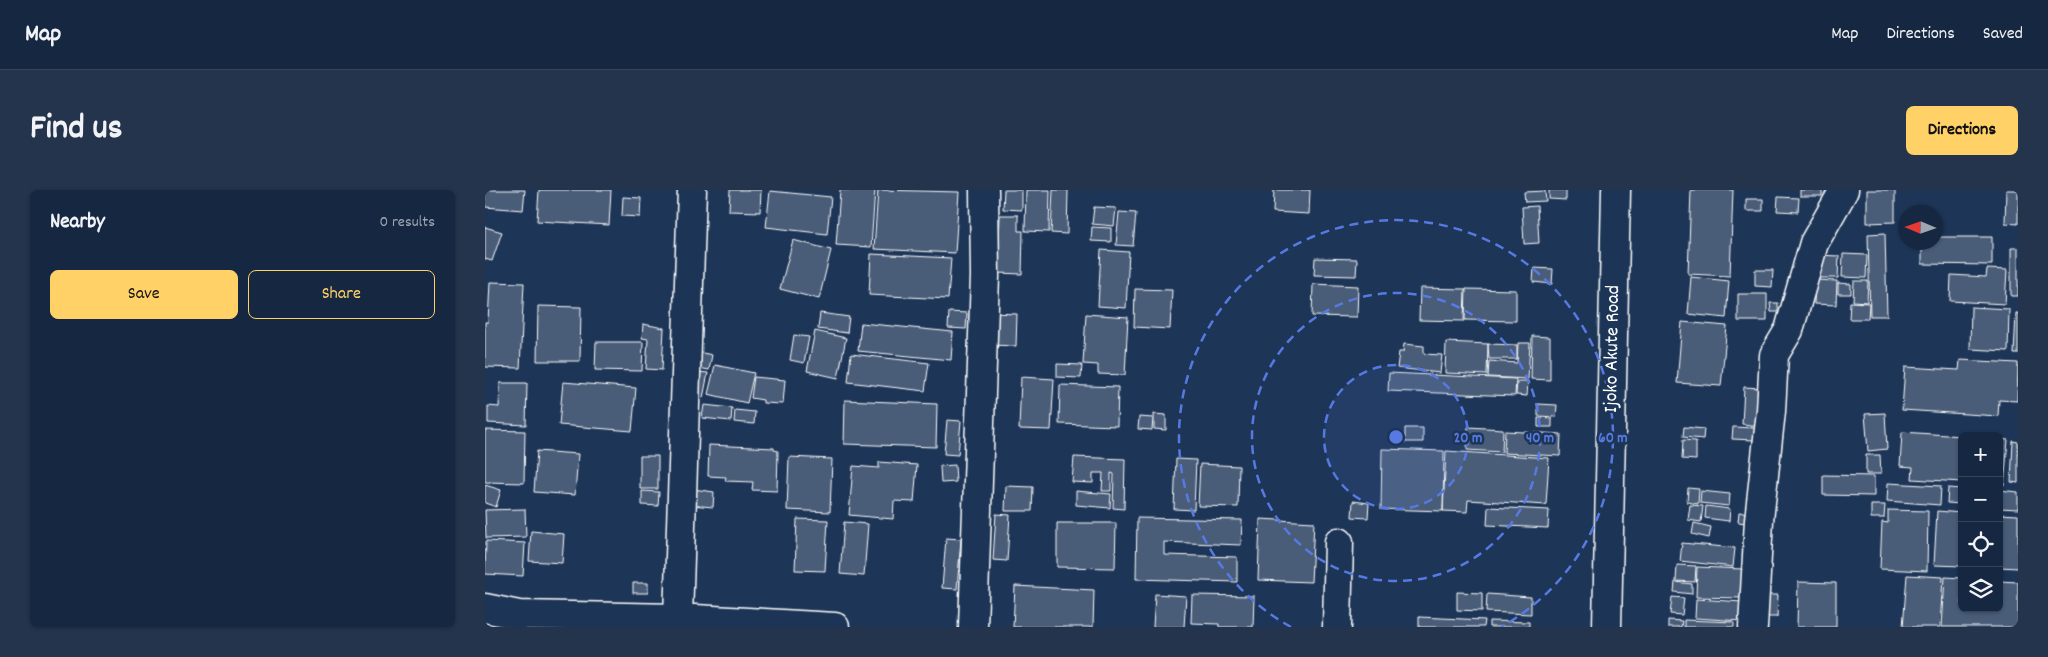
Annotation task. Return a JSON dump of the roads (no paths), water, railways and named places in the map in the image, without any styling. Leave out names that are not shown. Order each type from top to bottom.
[{"type":"street","points":[[678,618],[691,190]]},
{"type":"street","points":[[973,627],[985,276],[984,190]]},
{"type":"street","name":"Ijoko Akute Road","points":[[1607,627],[1617,190]]},
{"type":"street","points":[[1753,627],[1759,520],[1771,411],[1774,355],[1789,330],[1814,243],[1844,190]]},
{"type":"street","points":[[1337,627],[1339,542]]},
{"type":"street","points":[[485,608],[519,615],[678,618],[835,627]]}]
